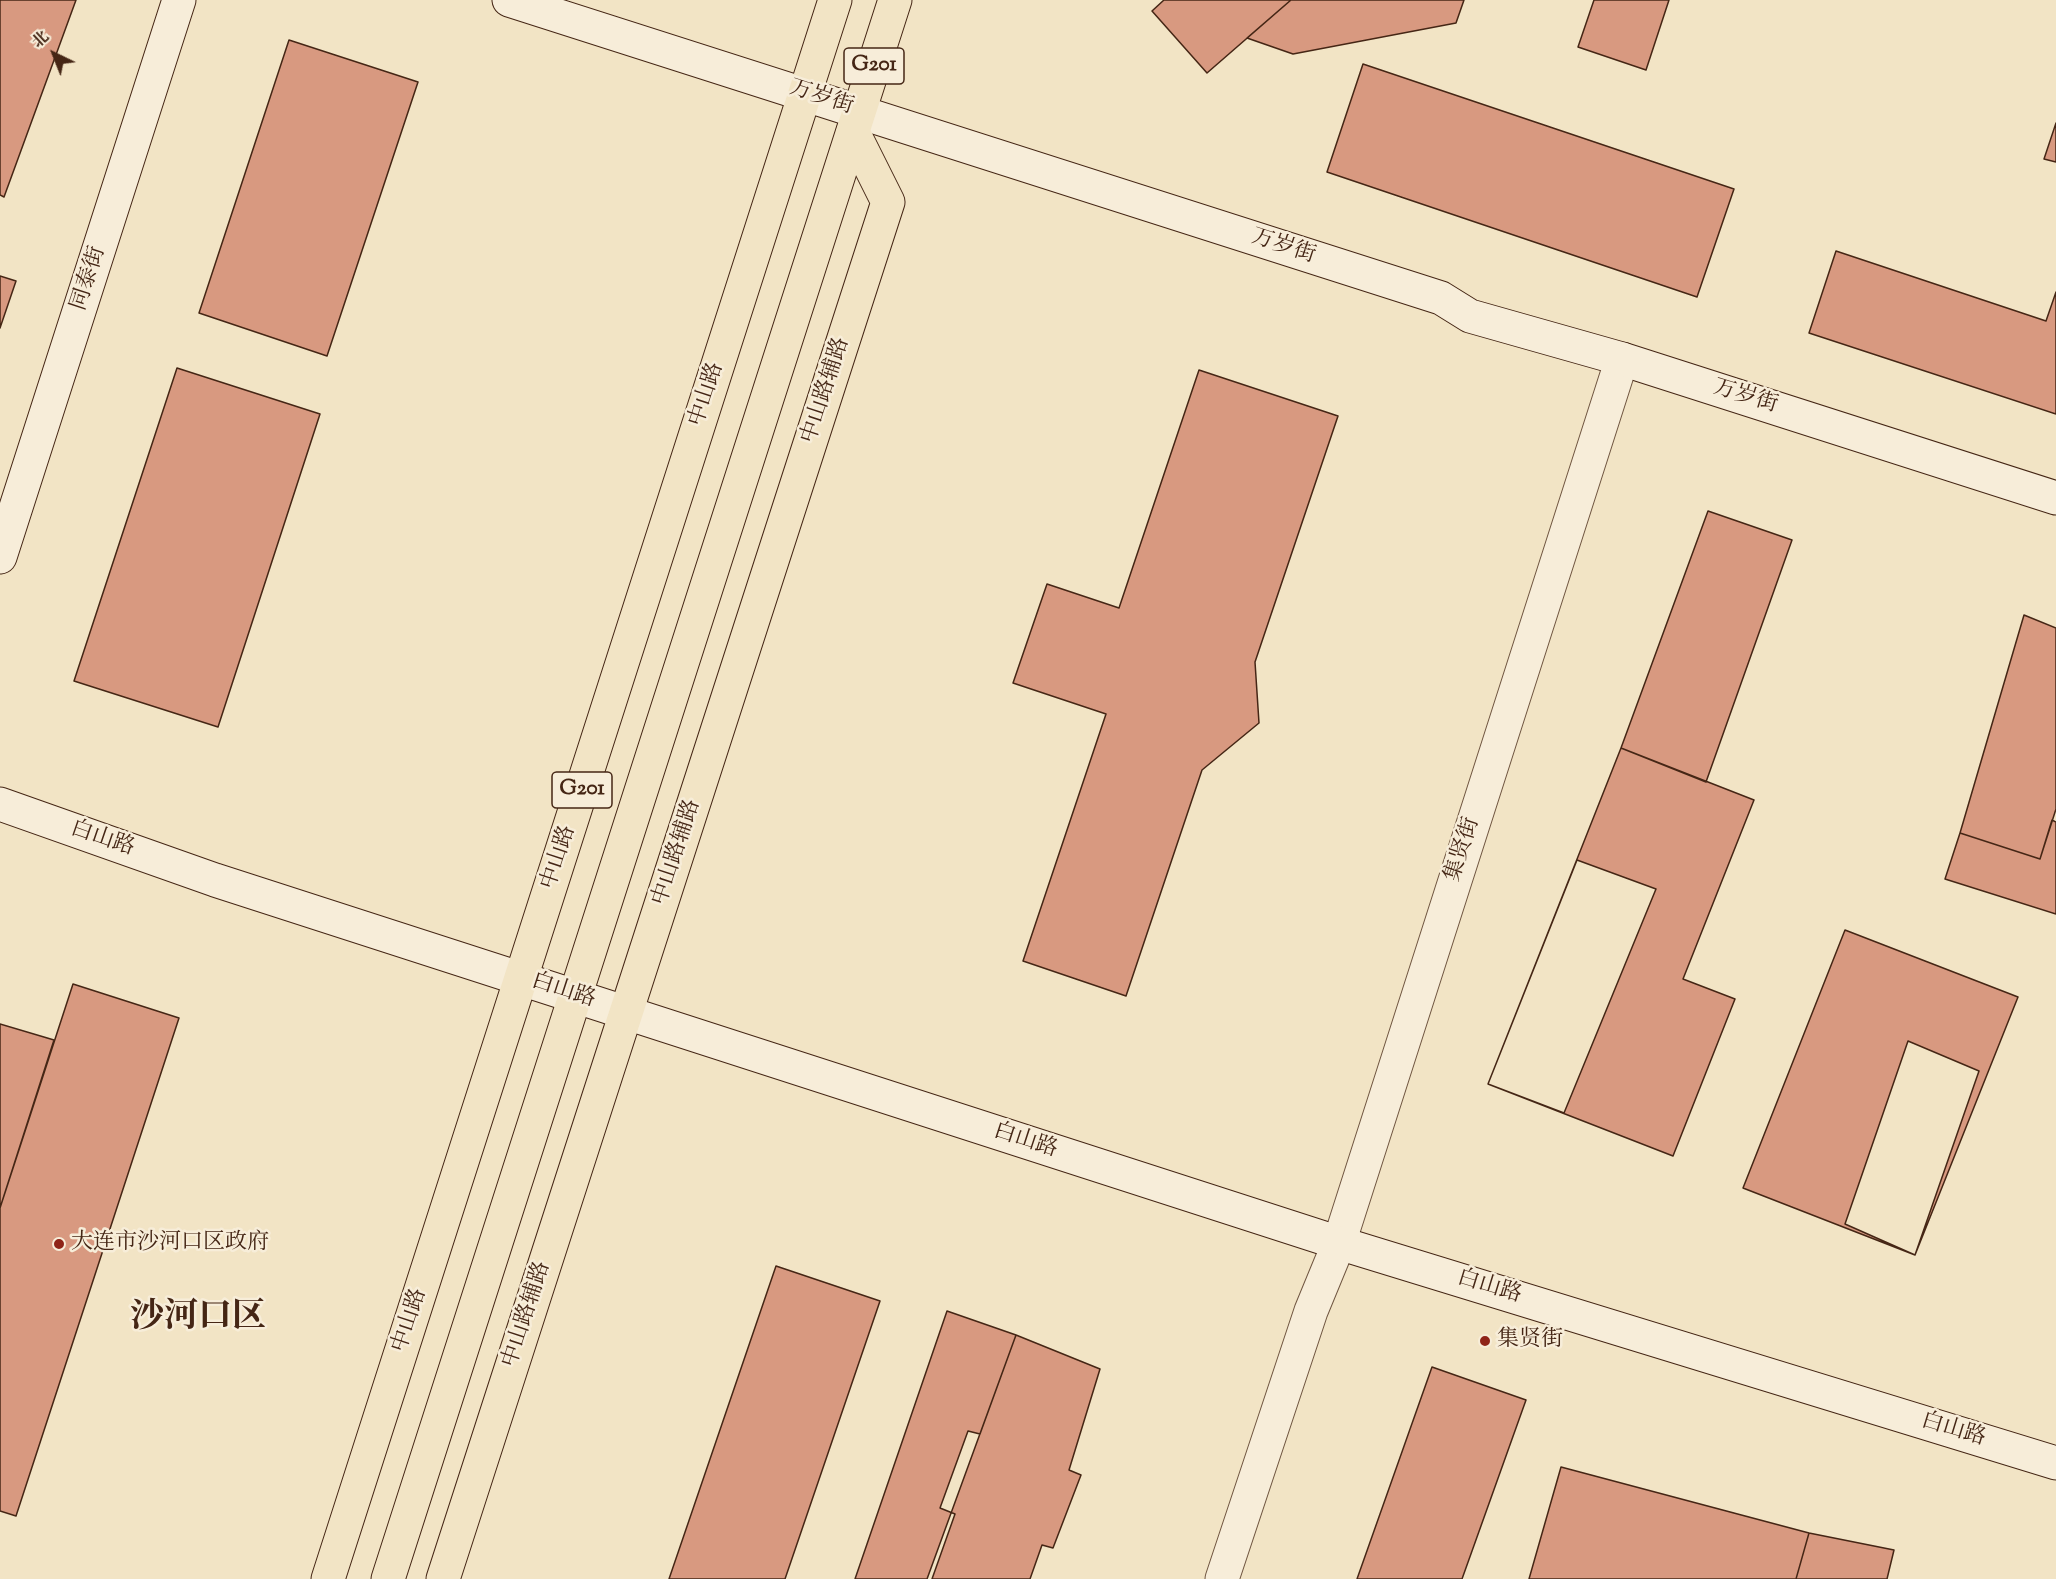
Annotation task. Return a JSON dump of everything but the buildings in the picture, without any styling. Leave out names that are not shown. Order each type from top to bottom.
[{"type":"main road","name":"中山路","points":[[328,1579],[835,0]]},
{"type":"main road","name":"G201","points":[[388,1579],[895,0]]},
{"type":"main road","name":"中山路辅路","points":[[443,1579],[888,202],[856,122]]},
{"type":"street","name":"同泰街","points":[[0,557],[179,0]]},
{"type":"street","name":"万岁街","points":[[509,0],[805,95],[856,122],[1441,298],[1470,316],[1622,359],[2056,498]]},
{"type":"street","name":"集贤街","points":[[1222,1579],[1311,1311],[1339,1243],[1622,359]]},
{"type":"street","name":"白山路","points":[[0,804],[215,880],[1339,1243],[2056,1463]]},
{"type":"place","name":"大连市沙河口区政府","points":[[59,1244]]},
{"type":"place","name":"集贤街","points":[[1485,1341]]},
{"type":"district","name":"沙河口区","points":[[198,1320]]}]
